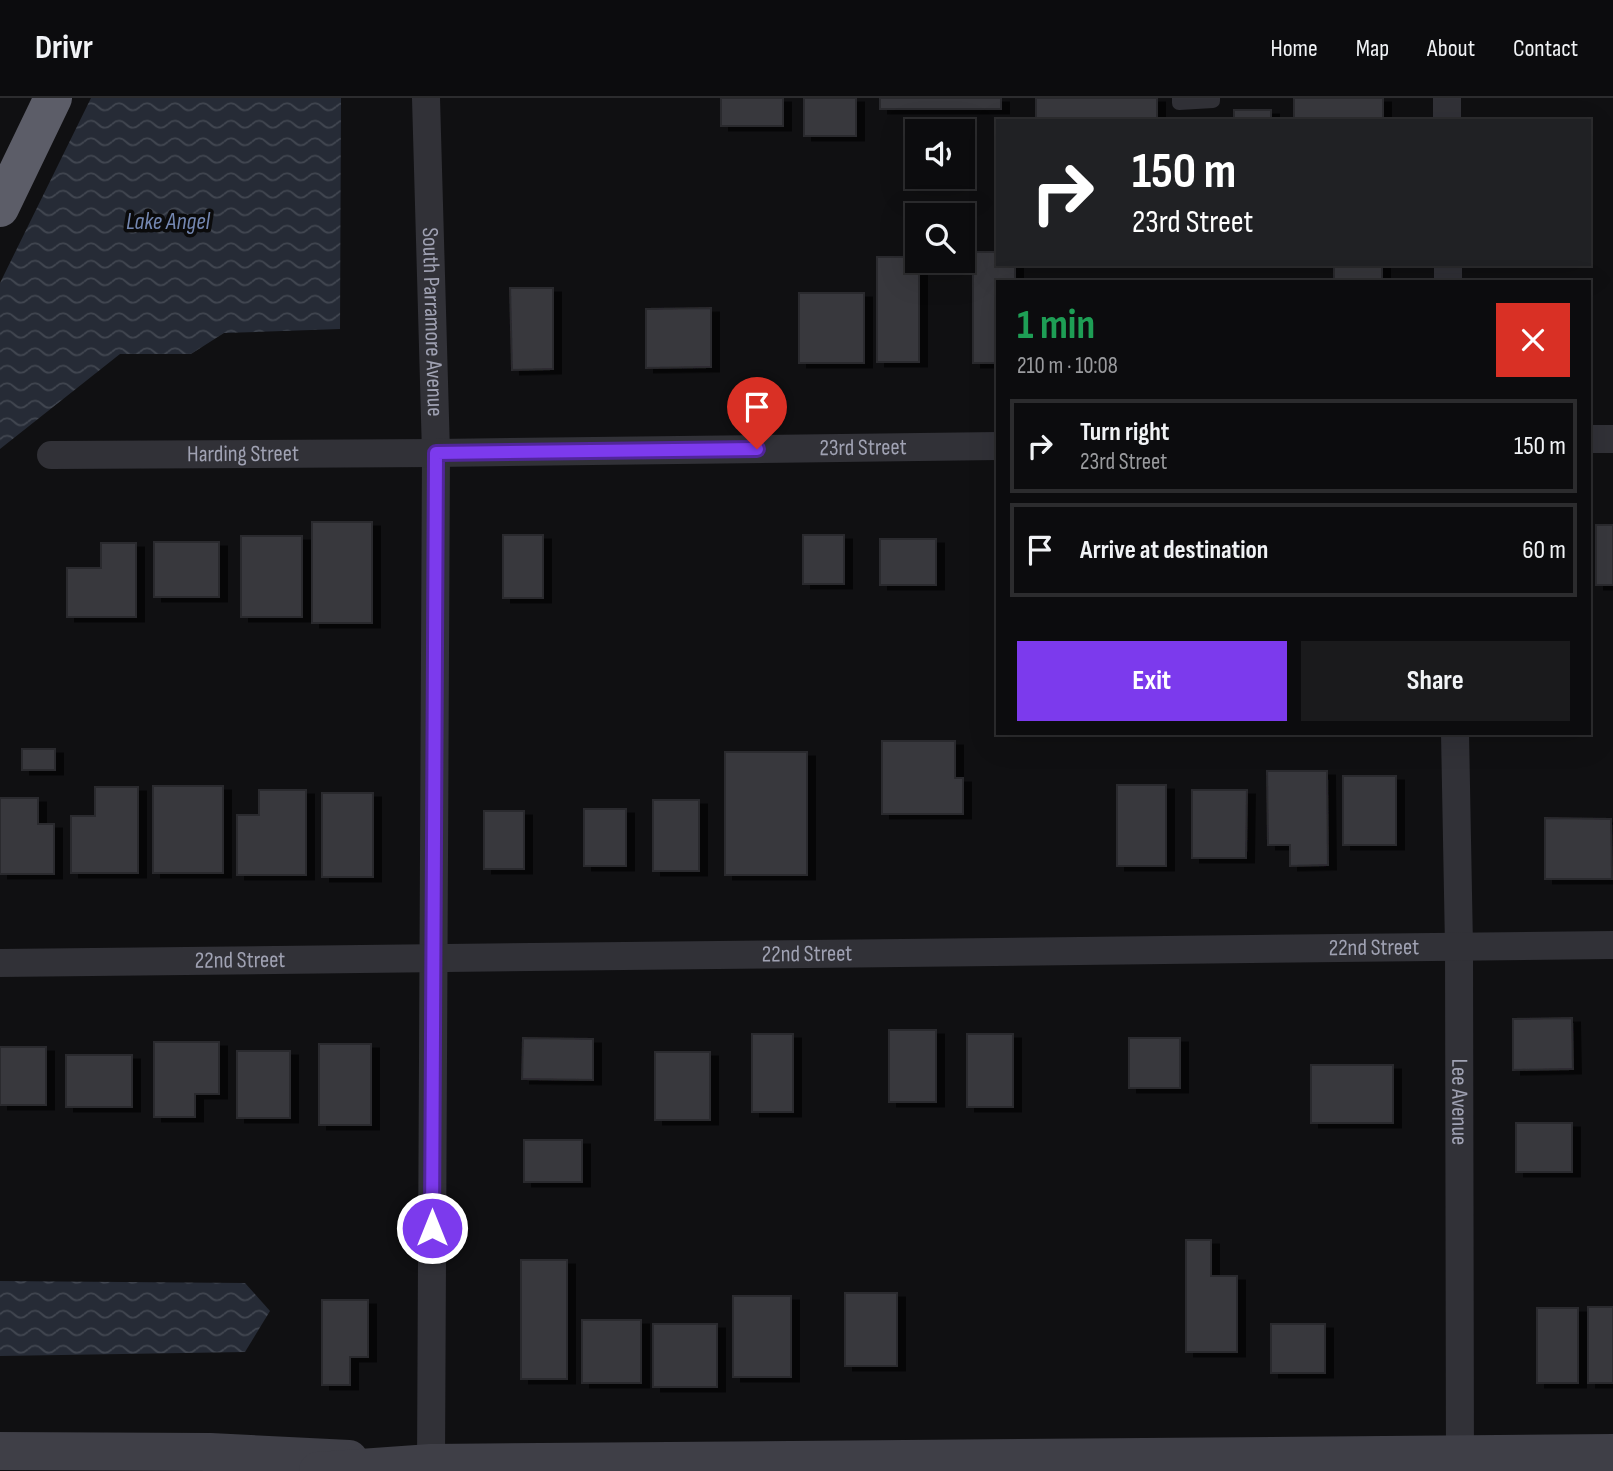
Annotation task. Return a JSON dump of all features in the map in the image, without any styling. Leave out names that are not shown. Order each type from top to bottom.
[{"type":"highway","points":[[0,208],[53,98]]},
{"type":"street","name":"South Parramore Avenue","points":[[426,98],[436,453],[431,1467]]},
{"type":"street","points":[[1447,98],[1447,119]]},
{"type":"street","points":[[1591,439],[1613,439]]},
{"type":"street","name":"23rd Street","points":[[436,453],[996,446]]},
{"type":"street","name":"Harding Street","points":[[51,455],[436,453]]},
{"type":"street","name":"Lee Avenue","points":[[1455,735],[1460,1463]]},
{"type":"street","name":"22nd Street","points":[[0,964],[1613,945]]},
{"type":"street","points":[[0,1451],[210,1452],[431,1467]]},
{"type":"street","points":[[318,1471],[431,1467],[1460,1463],[1613,1453]]},
{"type":"lane","points":[[1179,98],[1179,103],[1213,101],[1213,98]]},
{"type":"water","name":"Lake Angel","points":[[91,98],[341,98],[340,329],[224,333],[191,354],[120,354],[0,449],[0,283]]},
{"type":"water","points":[[0,1281],[245,1283],[270,1311],[245,1352],[0,1356]]},
{"type":"building","points":[[721,98],[783,98],[783,126],[721,126]]},
{"type":"building","points":[[804,98],[856,98],[856,136],[804,136]]},
{"type":"building","points":[[880,98],[1001,98],[1001,109],[880,109]]},
{"type":"building","points":[[1036,98],[1157,98],[1157,119],[1036,119]]},
{"type":"building","points":[[1294,98],[1383,98],[1383,119],[1294,119]]},
{"type":"building","points":[[1234,110],[1271,110],[1271,119],[1234,119]]},
{"type":"building","points":[[975,252],[996,252],[996,266],[1015,266],[1015,280],[996,280],[996,363],[973,363]]},
{"type":"building","points":[[877,257],[905,257],[905,273],[919,273],[919,362],[877,362]]},
{"type":"building","points":[[1334,266],[1382,266],[1382,280],[1334,280]]},
{"type":"building","points":[[510,288],[553,288],[553,369],[512,370]]},
{"type":"building","points":[[799,293],[864,293],[864,363],[799,363]]},
{"type":"building","points":[[711,308],[711,367],[646,368],[646,309]]},
{"type":"building","points":[[312,522],[372,522],[372,623],[312,623]]},
{"type":"building","points":[[1596,525],[1613,525],[1613,585],[1596,585]]},
{"type":"building","points":[[503,535],[543,535],[543,598],[503,598]]},
{"type":"building","points":[[803,535],[844,535],[844,584],[803,584]]},
{"type":"building","points":[[241,536],[302,536],[302,617],[241,617]]},
{"type":"building","points":[[880,539],[936,539],[936,585],[880,585]]},
{"type":"building","points":[[154,542],[219,542],[219,597],[154,597]]},
{"type":"building","points":[[101,543],[136,543],[136,617],[67,617],[67,568],[101,568]]},
{"type":"building","points":[[882,741],[955,741],[955,778],[963,778],[963,814],[882,814]]},
{"type":"building","points":[[22,749],[55,749],[55,770],[22,770]]},
{"type":"building","points":[[725,752],[807,752],[807,875],[725,875]]},
{"type":"building","points":[[1267,771],[1327,771],[1328,865],[1290,866],[1290,845],[1268,845]]},
{"type":"building","points":[[1343,776],[1396,776],[1396,845],[1343,845]]},
{"type":"building","points":[[1117,785],[1166,785],[1166,866],[1117,866]]},
{"type":"building","points":[[153,786],[223,786],[223,873],[153,873]]},
{"type":"building","points":[[95,787],[138,787],[138,873],[71,873],[71,816],[95,816]]},
{"type":"building","points":[[259,790],[306,790],[306,875],[237,875],[237,815],[259,815]]},
{"type":"building","points":[[1192,790],[1247,790],[1246,858],[1192,858]]},
{"type":"building","points":[[322,793],[373,793],[373,877],[322,877]]},
{"type":"building","points":[[0,798],[38,798],[38,824],[54,824],[54,874],[0,874]]},
{"type":"building","points":[[653,800],[699,800],[699,871],[653,871]]},
{"type":"building","points":[[584,809],[626,809],[626,866],[584,866]]},
{"type":"building","points":[[484,811],[524,811],[524,869],[484,869]]},
{"type":"building","points":[[1545,818],[1611,819],[1612,879],[1545,879]]},
{"type":"building","points":[[1572,1018],[1573,1069],[1513,1070],[1513,1019]]},
{"type":"building","points":[[889,1030],[936,1030],[936,1102],[889,1102]]},
{"type":"building","points":[[752,1034],[793,1034],[793,1112],[752,1112]]},
{"type":"building","points":[[967,1034],[1013,1034],[1013,1107],[967,1107]]},
{"type":"building","points":[[523,1038],[593,1039],[593,1080],[522,1079]]},
{"type":"building","points":[[1129,1038],[1180,1038],[1180,1088],[1129,1088]]},
{"type":"building","points":[[154,1042],[219,1042],[219,1094],[195,1094],[195,1117],[154,1117]]},
{"type":"building","points":[[319,1044],[371,1044],[371,1125],[319,1125]]},
{"type":"building","points":[[0,1047],[46,1047],[46,1105],[0,1105]]},
{"type":"building","points":[[237,1051],[290,1051],[290,1118],[237,1118]]},
{"type":"building","points":[[655,1052],[710,1052],[710,1120],[655,1120]]},
{"type":"building","points":[[66,1055],[132,1055],[132,1107],[66,1107]]},
{"type":"building","points":[[1311,1065],[1393,1065],[1393,1123],[1311,1123]]},
{"type":"building","points":[[1516,1123],[1572,1123],[1572,1172],[1516,1172]]},
{"type":"building","points":[[524,1140],[582,1140],[582,1182],[524,1182]]},
{"type":"building","points":[[1186,1240],[1211,1240],[1211,1276],[1237,1276],[1237,1352],[1186,1352]]},
{"type":"building","points":[[521,1260],[567,1260],[567,1379],[521,1379]]},
{"type":"building","points":[[845,1293],[897,1293],[897,1366],[845,1366]]},
{"type":"building","points":[[733,1296],[791,1296],[791,1377],[733,1377]]},
{"type":"building","points":[[322,1300],[368,1300],[368,1357],[350,1357],[350,1385],[322,1385]]},
{"type":"building","points":[[1588,1307],[1613,1307],[1613,1383],[1588,1383]]},
{"type":"building","points":[[1537,1308],[1578,1308],[1578,1383],[1537,1383]]},
{"type":"building","points":[[582,1320],[641,1320],[641,1383],[582,1383]]},
{"type":"building","points":[[653,1324],[717,1324],[717,1387],[653,1387]]},
{"type":"building","points":[[1271,1324],[1325,1324],[1325,1373],[1271,1373]]},
{"type":"route","points":[[432,1228],[436,453],[757,449]]}]
